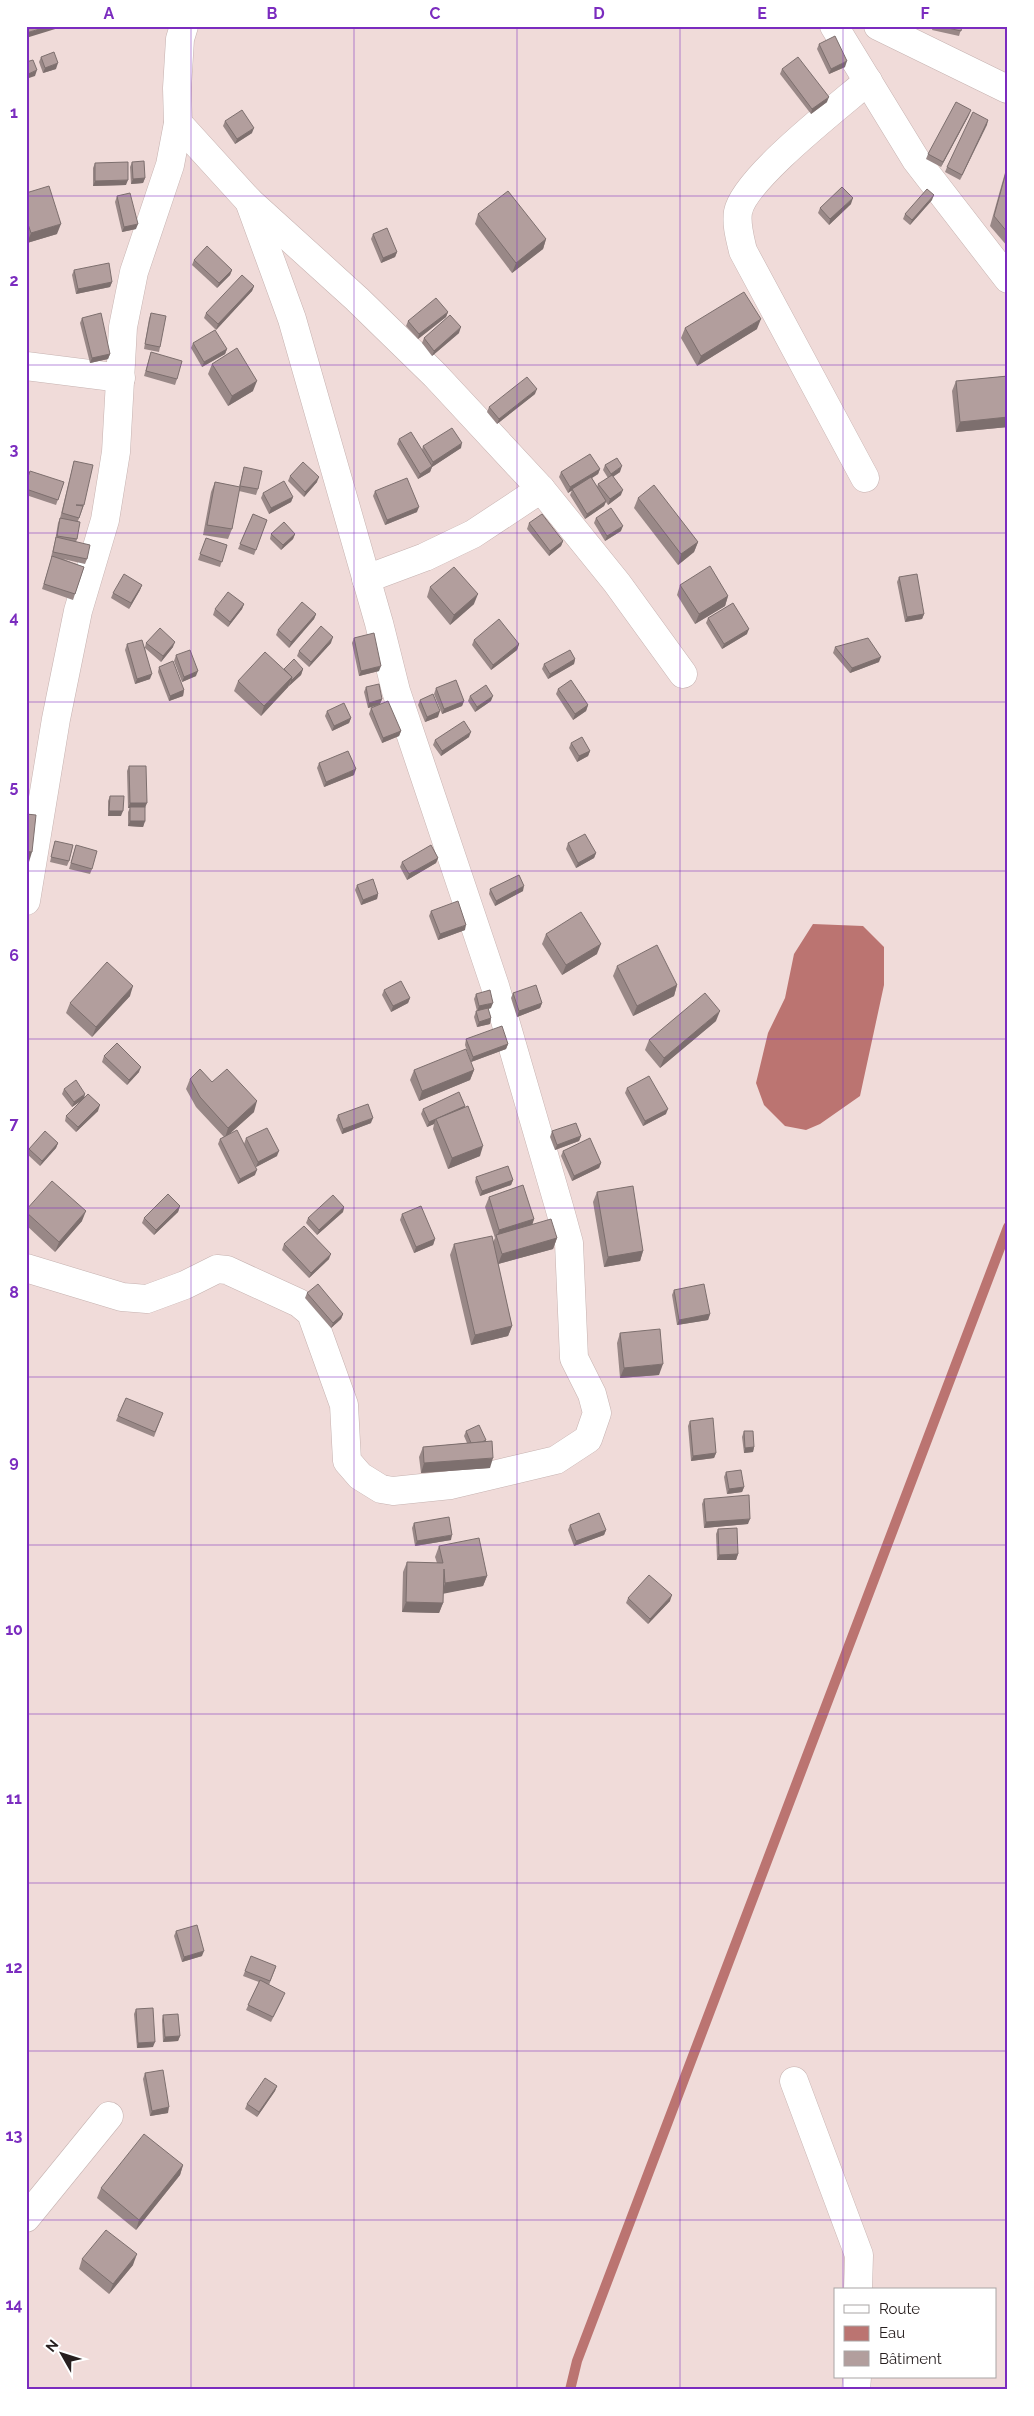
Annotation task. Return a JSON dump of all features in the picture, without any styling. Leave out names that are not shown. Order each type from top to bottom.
[{"type":"street","points":[[26,901],[56,719],[78,611],[105,520],[116,452],[123,326],[134,272],[170,165],[178,123],[177,88],[180,39],[184,26]]},
{"type":"street","points":[[834,26],[916,160],[1008,279]]},
{"type":"street","points":[[895,30],[1007,89]]},
{"type":"street","points":[[865,478],[743,251],[738,231],[738,211],[760,175],[868,81]]},
{"type":"street","points":[[178,123],[250,201],[357,299],[435,375],[541,489],[617,584],[683,674]]},
{"type":"street","points":[[26,1268],[122,1296],[147,1299],[185,1285],[216,1269],[227,1270],[299,1303],[311,1313],[344,1405],[347,1461],[360,1476],[381,1489],[393,1491],[451,1485],[556,1460],[588,1439],[597,1413],[592,1394],[574,1358],[568,1243],[496,986],[396,691],[292,319],[250,201]]},
{"type":"street","points":[[26,366],[121,378]]},
{"type":"street","points":[[366,579],[424,557],[473,534],[541,489]]},
{"type":"street","points":[[794,2081],[859,2256],[858,2288]]},
{"type":"street","points":[[26,2218],[109,2116]]},
{"type":"water","points":[[813,924],[863,926],[884,947],[884,985],[860,1096],[820,1124],[806,1130],[785,1126],[764,1105],[756,1083],[768,1033],[785,998],[794,954]]},
{"type":"building","points":[[26,26],[50,26],[26,33]]},
{"type":"building","points":[[939,26],[962,26],[961,31]]},
{"type":"building","points":[[835,36],[847,61],[831,69],[819,44]]},
{"type":"building","points":[[54,52],[58,63],[45,68],[41,57]]},
{"type":"building","points":[[798,57],[829,97],[812,109],[782,69]]},
{"type":"building","points":[[33,60],[37,70],[26,75],[26,62]]},
{"type":"building","points":[[956,102],[971,110],[943,162],[928,154]]},
{"type":"building","points":[[242,110],[254,128],[237,139],[225,121]]},
{"type":"building","points":[[973,112],[988,120],[962,175],[947,167]]},
{"type":"building","points":[[144,161],[145,178],[133,179],[132,162]]},
{"type":"building","points":[[128,162],[128,180],[95,181],[95,163]]},
{"type":"building","points":[[1008,165],[1008,233],[994,216]]},
{"type":"building","points":[[49,186],[61,224],[31,233],[26,218],[26,193]]},
{"type":"building","points":[[842,187],[853,198],[830,219],[820,208]]},
{"type":"building","points":[[927,189],[934,195],[912,220],[905,214]]},
{"type":"building","points":[[508,191],[546,239],[516,263],[478,214]]},
{"type":"building","points":[[130,193],[138,224],[124,227],[117,196]]},
{"type":"building","points":[[387,228],[397,252],[383,258],[373,234]]},
{"type":"building","points":[[207,246],[232,270],[219,283],[194,260]]},
{"type":"building","points":[[109,263],[112,282],[78,289],[74,270]]},
{"type":"building","points":[[242,275],[254,286],[218,324],[206,313]]},
{"type":"building","points":[[744,292],[761,319],[701,356],[685,328]]},
{"type":"building","points":[[436,298],[448,312],[419,334],[408,321]]},
{"type":"building","points":[[101,313],[110,354],[92,358],[82,318]]},
{"type":"building","points":[[151,313],[166,316],[160,347],[145,344]]},
{"type":"building","points":[[450,315],[461,327],[434,351],[424,338]]},
{"type":"building","points":[[215,330],[227,349],[204,362],[193,343]]},
{"type":"building","points":[[237,348],[257,381],[232,396],[212,364]]},
{"type":"building","points":[[151,352],[182,361],[177,379],[146,371]]},
{"type":"building","points":[[1008,376],[1008,417],[960,422],[956,381]]},
{"type":"building","points":[[527,377],[537,389],[499,419],[489,407]]},
{"type":"building","points":[[452,428],[462,443],[433,462],[423,446]]},
{"type":"building","points":[[411,432],[432,466],[420,474],[399,439]]},
{"type":"building","points":[[590,454],[600,469],[570,487],[561,472]]},
{"type":"building","points":[[617,458],[622,466],[611,474],[605,465]]},
{"type":"building","points":[[74,461],[93,465],[84,505],[76,505],[83,506],[79,518],[62,513]]},
{"type":"building","points":[[303,462],[319,477],[305,492],[290,476]]},
{"type":"building","points":[[244,467],[262,471],[258,489],[240,486]]},
{"type":"building","points":[[30,471],[64,482],[58,500],[26,489]]},
{"type":"building","points":[[612,475],[623,490],[610,499],[598,484]]},
{"type":"building","points":[[591,477],[606,501],[587,514],[572,489]]},
{"type":"building","points":[[407,478],[419,507],[387,520],[375,491]]},
{"type":"building","points":[[284,481],[293,497],[271,508],[263,493]]},
{"type":"building","points":[[215,482],[240,487],[232,529],[207,525]]},
{"type":"building","points":[[654,485],[698,542],[681,554],[638,498]]},
{"type":"building","points":[[611,508],[623,526],[607,536],[596,518]]},
{"type":"building","points":[[253,514],[267,520],[256,550],[240,544]]},
{"type":"building","points":[[542,514],[563,541],[550,551],[529,523]]},
{"type":"building","points":[[60,518],[80,522],[77,539],[57,536]]},
{"type":"building","points":[[284,522],[295,534],[283,545],[271,534]]},
{"type":"building","points":[[56,537],[90,545],[87,559],[53,552]]},
{"type":"building","points":[[206,538],[227,545],[222,562],[200,554]]},
{"type":"building","points":[[52,556],[84,567],[75,594],[44,584]]},
{"type":"building","points":[[710,566],[728,596],[699,614],[680,585]]},
{"type":"building","points":[[454,567],[478,594],[454,615],[430,587]]},
{"type":"building","points":[[124,574],[142,585],[131,603],[113,593]]},
{"type":"building","points":[[917,574],[924,614],[907,617],[899,577]]},
{"type":"building","points":[[228,592],[244,604],[230,622],[215,609]]},
{"type":"building","points":[[302,602],[316,614],[291,642],[278,630]]},
{"type":"building","points":[[733,603],[749,629],[724,644],[708,618]]},
{"type":"building","points":[[499,619],[519,644],[493,665],[474,640]]},
{"type":"building","points":[[321,626],[333,637],[311,662],[299,651]]},
{"type":"building","points":[[160,628],[175,642],[163,656],[146,643]]},
{"type":"building","points":[[374,633],[381,666],[361,671],[354,638]]},
{"type":"building","points":[[868,638],[881,657],[852,668],[835,647]]},
{"type":"building","points":[[142,640],[152,674],[137,679],[127,644]]},
{"type":"building","points":[[190,650],[198,671],[184,677],[176,655]]},
{"type":"building","points":[[570,650],[575,659],[550,674],[544,664]]},
{"type":"building","points":[[265,652],[292,677],[264,706],[238,681]]},
{"type":"building","points":[[294,659],[303,669],[291,681],[292,677],[284,669]]},
{"type":"building","points":[[173,661],[184,690],[170,696],[159,667]]},
{"type":"building","points":[[456,680],[464,701],[444,709],[436,688]]},
{"type":"building","points":[[571,680],[588,705],[575,714],[558,689]]},
{"type":"building","points":[[379,684],[382,699],[369,703],[366,687]]},
{"type":"building","points":[[486,685],[493,696],[477,707],[470,696]]},
{"type":"building","points":[[433,694],[440,711],[427,717],[420,700]]},
{"type":"building","points":[[388,701],[401,731],[383,738],[371,708]]},
{"type":"building","points":[[344,703],[351,718],[334,726],[327,711]]},
{"type":"building","points":[[464,721],[471,732],[442,751],[435,740]]},
{"type":"building","points":[[582,737],[590,751],[579,756],[571,743]]},
{"type":"building","points":[[348,751],[356,769],[326,782],[319,763]]},
{"type":"building","points":[[129,766],[146,766],[147,803],[130,803]]},
{"type":"building","points":[[110,796],[124,796],[123,811],[109,811]]},
{"type":"building","points":[[130,807],[145,807],[145,821],[130,821]]},
{"type":"building","points":[[26,814],[36,815],[32,852],[26,851]]},
{"type":"building","points":[[585,834],[596,853],[578,863],[568,843]]},
{"type":"building","points":[[55,841],[73,845],[69,861],[51,857]]},
{"type":"building","points":[[76,845],[97,851],[92,869],[71,863]]},
{"type":"building","points":[[431,845],[438,858],[409,874],[402,862]]},
{"type":"building","points":[[519,875],[524,886],[496,901],[490,889]]},
{"type":"building","points":[[373,879],[378,894],[363,900],[357,885]]},
{"type":"building","points":[[458,901],[466,925],[440,934],[431,911]]},
{"type":"building","points":[[581,912],[601,944],[566,965],[546,934]]},
{"type":"building","points":[[657,945],[677,985],[637,1006],[617,966]]},
{"type":"building","points":[[107,962],[133,986],[96,1027],[70,1003]]},
{"type":"building","points":[[401,981],[410,998],[393,1006],[384,990]]},
{"type":"building","points":[[536,985],[542,1003],[519,1011],[513,993]]},
{"type":"building","points":[[490,990],[493,1003],[479,1006],[476,994]]},
{"type":"building","points":[[705,993],[720,1011],[664,1058],[649,1040]]},
{"type":"building","points":[[488,1008],[491,1018],[479,1022],[476,1011]]},
{"type":"building","points":[[502,1026],[508,1044],[473,1057],[466,1039]]},
{"type":"building","points":[[117,1043],[141,1067],[129,1080],[104,1056]]},
{"type":"building","points":[[466,1049],[474,1070],[422,1091],[414,1070]]},
{"type":"building","points":[[200,1069],[212,1082],[227,1069],[257,1101],[228,1128],[200,1097],[190,1079]]},
{"type":"building","points":[[649,1076],[668,1109],[645,1121],[627,1088]]},
{"type":"building","points":[[76,1080],[85,1094],[74,1102],[64,1089]]},
{"type":"building","points":[[459,1092],[465,1106],[429,1122],[423,1109]]},
{"type":"building","points":[[88,1094],[100,1105],[78,1127],[66,1116]]},
{"type":"building","points":[[368,1104],[373,1118],[343,1129],[338,1115]]},
{"type":"building","points":[[468,1106],[483,1146],[452,1158],[436,1119]]},
{"type":"building","points":[[576,1123],[581,1136],[557,1145],[552,1131]]},
{"type":"building","points":[[267,1128],[279,1151],[258,1162],[246,1138]]},
{"type":"building","points":[[237,1130],[257,1170],[240,1179],[220,1139]]},
{"type":"building","points":[[45,1131],[58,1143],[42,1161],[29,1149]]},
{"type":"building","points":[[590,1138],[601,1163],[574,1176],[563,1151]]},
{"type":"building","points":[[508,1166],[513,1180],[482,1191],[476,1177]]},
{"type":"building","points":[[52,1181],[86,1211],[59,1242],[26,1212]]},
{"type":"building","points":[[523,1185],[534,1219],[499,1230],[489,1197]]},
{"type":"building","points":[[633,1186],[643,1251],[608,1257],[597,1192]]},
{"type":"building","points":[[168,1194],[180,1206],[156,1230],[144,1218]]},
{"type":"building","points":[[333,1195],[344,1207],[319,1230],[308,1218]]},
{"type":"building","points":[[421,1206],[435,1239],[416,1247],[402,1214]]},
{"type":"building","points":[[551,1219],[557,1238],[502,1254],[496,1235]]},
{"type":"building","points":[[304,1226],[331,1254],[311,1273],[284,1244]]},
{"type":"building","points":[[492,1236],[512,1326],[475,1335],[454,1244]]},
{"type":"building","points":[[318,1284],[343,1314],[333,1323],[307,1293]]},
{"type":"building","points":[[704,1284],[710,1314],[679,1320],[674,1290]]},
{"type":"building","points":[[660,1329],[663,1364],[624,1368],[620,1333]]},
{"type":"building","points":[[126,1398],[163,1413],[155,1432],[118,1416]]},
{"type":"building","points":[[713,1418],[716,1453],[693,1456],[690,1421]]},
{"type":"building","points":[[479,1425],[486,1440],[471,1443],[466,1431]]},
{"type":"building","points":[[744,1431],[753,1431],[754,1447],[745,1448]]},
{"type":"building","points":[[492,1441],[493,1458],[424,1463],[423,1447]]},
{"type":"building","points":[[741,1470],[744,1487],[729,1489],[726,1472]]},
{"type":"building","points":[[749,1495],[750,1519],[706,1522],[704,1499]]},
{"type":"building","points":[[599,1513],[606,1530],[576,1541],[570,1525]]},
{"type":"building","points":[[449,1517],[452,1535],[417,1541],[414,1523]]},
{"type":"building","points":[[737,1528],[738,1554],[719,1555],[718,1529]]},
{"type":"building","points":[[479,1538],[487,1576],[445,1583],[444,1569],[443,1603],[406,1602],[407,1562],[443,1563],[439,1546]]},
{"type":"building","points":[[649,1575],[672,1595],[650,1619],[628,1598]]},
{"type":"building","points":[[197,1925],[204,1951],[184,1957],[176,1931]]},
{"type":"building","points":[[251,1956],[276,1966],[270,1981],[245,1971]]},
{"type":"building","points":[[260,1980],[285,1993],[273,2017],[248,2005]]},
{"type":"building","points":[[153,2008],[155,2042],[138,2043],[136,2009]]},
{"type":"building","points":[[178,2014],[180,2036],[165,2037],[163,2015]]},
{"type":"building","points":[[163,2070],[169,2107],[152,2111],[145,2073]]},
{"type":"building","points":[[265,2078],[277,2086],[259,2112],[247,2104]]},
{"type":"building","points":[[144,2134],[183,2165],[139,2220],[101,2188]]},
{"type":"building","points":[[106,2230],[137,2254],[113,2284],[82,2259]]},
{"type":"waterway","points":[[570,2390],[577,2361],[1008,1227]]}]
